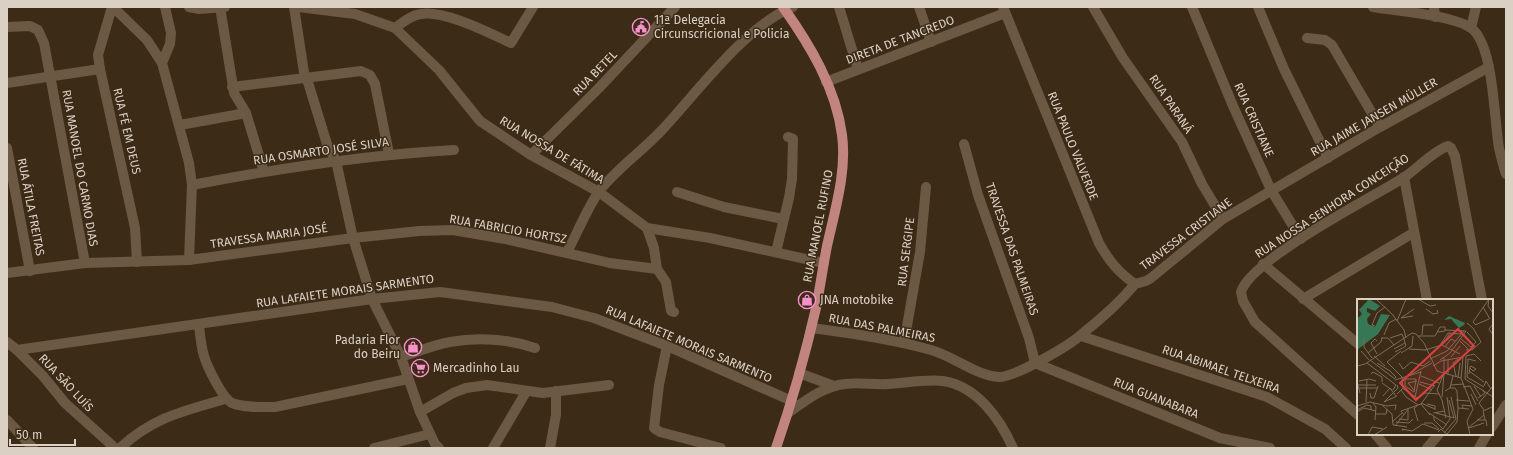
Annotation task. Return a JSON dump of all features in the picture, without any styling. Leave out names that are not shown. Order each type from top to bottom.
[{"type":"main road","name":"RUA MANOEL RUFINO","points":[[776,448],[792,401],[811,328],[841,176],[844,149],[839,117],[826,82],[804,36],[787,8]]},
{"type":"street","points":[[113,7],[147,40],[162,63],[180,125],[189,163],[192,185],[190,260]]},
{"type":"street","name":"RUA FÉ EM DEUS","points":[[113,7],[98,55],[135,228],[137,262]]},
{"type":"street","points":[[162,63],[170,44],[171,33],[165,7]]},
{"type":"street","points":[[189,7],[199,9],[225,7]]},
{"type":"street","points":[[220,7],[232,87],[237,101],[246,113],[264,172]]},
{"type":"street","points":[[294,7],[306,79],[324,136],[336,161],[353,238],[372,299],[401,357],[420,412],[430,434],[439,448]]},
{"type":"street","name":"RUA NOSSA DE FÁTIMA","points":[[298,7],[355,14],[395,28],[439,70],[480,121],[531,155],[599,192],[647,228],[710,238],[824,262]]},
{"type":"street","points":[[395,28],[412,17],[428,14],[463,22],[511,43],[533,7]]},
{"type":"street","name":"RUA BETEL","points":[[531,155],[598,89],[675,7]]},
{"type":"street","points":[[839,7],[858,70]]},
{"type":"street","points":[[919,7],[931,42]]},
{"type":"street","name":"RUA PARANÁ","points":[[1093,7],[1123,58],[1182,142],[1202,184],[1223,219]]},
{"type":"street","name":"RUA CRISTIANE","points":[[1192,7],[1233,106],[1271,190],[1301,239]]},
{"type":"street","points":[[1258,7],[1292,87],[1328,158]]},
{"type":"street","points":[[1373,7],[1435,12],[1471,28],[1482,47],[1489,67],[1499,147],[1506,174]]},
{"type":"street","points":[[1471,28],[1476,7]]},
{"type":"street","points":[[567,252],[599,192],[615,173],[661,131],[743,42],[763,25],[787,8]]},
{"type":"street","name":"DIRETA DE TANCREDO","points":[[826,82],[931,42],[1004,10]]},
{"type":"street","name":"RUA PAULO VALVERDE","points":[[1004,10],[1099,243],[1109,262],[1121,274],[1135,284]]},
{"type":"street","name":"RUA MANOEL DO CARMO DIAS","points":[[7,27],[30,26],[38,30],[44,42],[85,264]]},
{"type":"street","points":[[1307,38],[1325,40],[1332,45],[1380,127]]},
{"type":"street","name":"RUA JAIME JANSEN MÜLLER","points":[[1271,190],[1380,127],[1489,67]]},
{"type":"street","points":[[7,83],[100,69]]},
{"type":"street","points":[[232,87],[361,71],[370,75],[375,84],[389,154]]},
{"type":"street","points":[[180,125],[246,113]]},
{"type":"street","points":[[776,252],[792,179],[793,140],[788,137]]},
{"type":"street","name":"TRAVESSA DAS PALMEIRAS","points":[[964,144],[978,196],[1024,324],[1035,363]]},
{"type":"street","name":"RUA NOSSA SENHORA CONCEIÇÃO","points":[[1357,413],[1255,322],[1243,301],[1241,292],[1246,280],[1263,264],[1301,239],[1404,177],[1444,147],[1448,146],[1451,148],[1455,156],[1482,299]]},
{"type":"street","name":"RUA ÁTILA FREITAS","points":[[7,148],[30,271]]},
{"type":"street","name":"RUA OSMARTO JOSÉ SILVA","points":[[192,185],[336,161],[389,154],[454,150]]},
{"type":"street","points":[[1404,177],[1413,233],[1427,299]]},
{"type":"street","name":"RUA SERGIPE","points":[[904,343],[920,252],[926,187]]},
{"type":"street","name":"TRAVESSA CRISTIANE","points":[[1135,284],[1146,282],[1223,219],[1271,190]]},
{"type":"street","points":[[677,192],[724,207],[783,219]]},
{"type":"street","points":[[647,228],[654,248],[657,269],[665,279],[671,310],[674,312]]},
{"type":"street","name":"RUA FABRICIO HORTSZ","points":[[353,238],[419,231],[453,230],[567,252],[610,263],[657,269]]},
{"type":"street","points":[[1302,299],[1413,233]]},
{"type":"street","name":"TRAVESSA MARIA JOSÉ","points":[[7,273],[85,264],[190,260],[353,238]]},
{"type":"street","points":[[1263,264],[1302,299],[1357,343]]},
{"type":"street","name":"RUA DAS PALMEIRAS","points":[[811,328],[904,343],[950,357],[992,376],[1009,375],[1035,363],[1081,336],[1135,284]]},
{"type":"street","name":"RUA LAFAIETE MORAIS SARMENTO","points":[[17,350],[372,299],[440,292],[530,303],[594,318],[667,346],[792,401]]},
{"type":"street","points":[[199,325],[203,354],[225,399],[232,403],[258,407],[275,407],[408,379]]},
{"type":"street","name":"RUA ABIMAEL TELXEIRA","points":[[1081,336],[1267,397],[1319,425],[1342,447]]},
{"type":"street","points":[[401,357],[461,340],[513,342],[535,348]]},
{"type":"street","points":[[7,342],[17,350]]},
{"type":"street","points":[[667,346],[653,424],[655,429],[660,432],[721,448]]},
{"type":"street","name":"RUA SÃO LUÍS","points":[[17,350],[43,376],[65,403],[114,448]]},
{"type":"street","name":"RUA GUANABARA","points":[[1035,363],[1220,438],[1270,448]]},
{"type":"street","points":[[799,373],[834,386]]},
{"type":"street","points":[[788,413],[805,401],[834,386],[846,384],[942,381],[969,391],[993,413],[1003,426],[1014,448]]},
{"type":"street","points":[[420,412],[453,393],[466,388],[487,385],[526,392],[542,393],[609,385]]},
{"type":"street","points":[[550,448],[556,415],[556,391]]},
{"type":"street","points":[[493,448],[526,392]]},
{"type":"street","points":[[120,448],[141,430],[160,420],[225,399]]},
{"type":"street","points":[[1493,425],[1506,405]]},
{"type":"street","points":[[7,420],[33,448]]},
{"type":"street","points":[[374,448],[430,434]]},
{"type":"street","points":[[1376,435],[1387,448]]},
{"type":"street","points":[[1430,448],[1438,435]]},
{"type":"street","points":[[1479,448],[1487,435]]},
{"type":"place","name":"11ª Delegacia Circunscricional e Policia","points":[[641,27]]},
{"type":"place","name":"JNA motobike","points":[[807,300]]},
{"type":"place","name":"Padaria Flor do Beiru","points":[[413,347]]},
{"type":"place","name":"Mercadinho Lau","points":[[420,368]]}]
